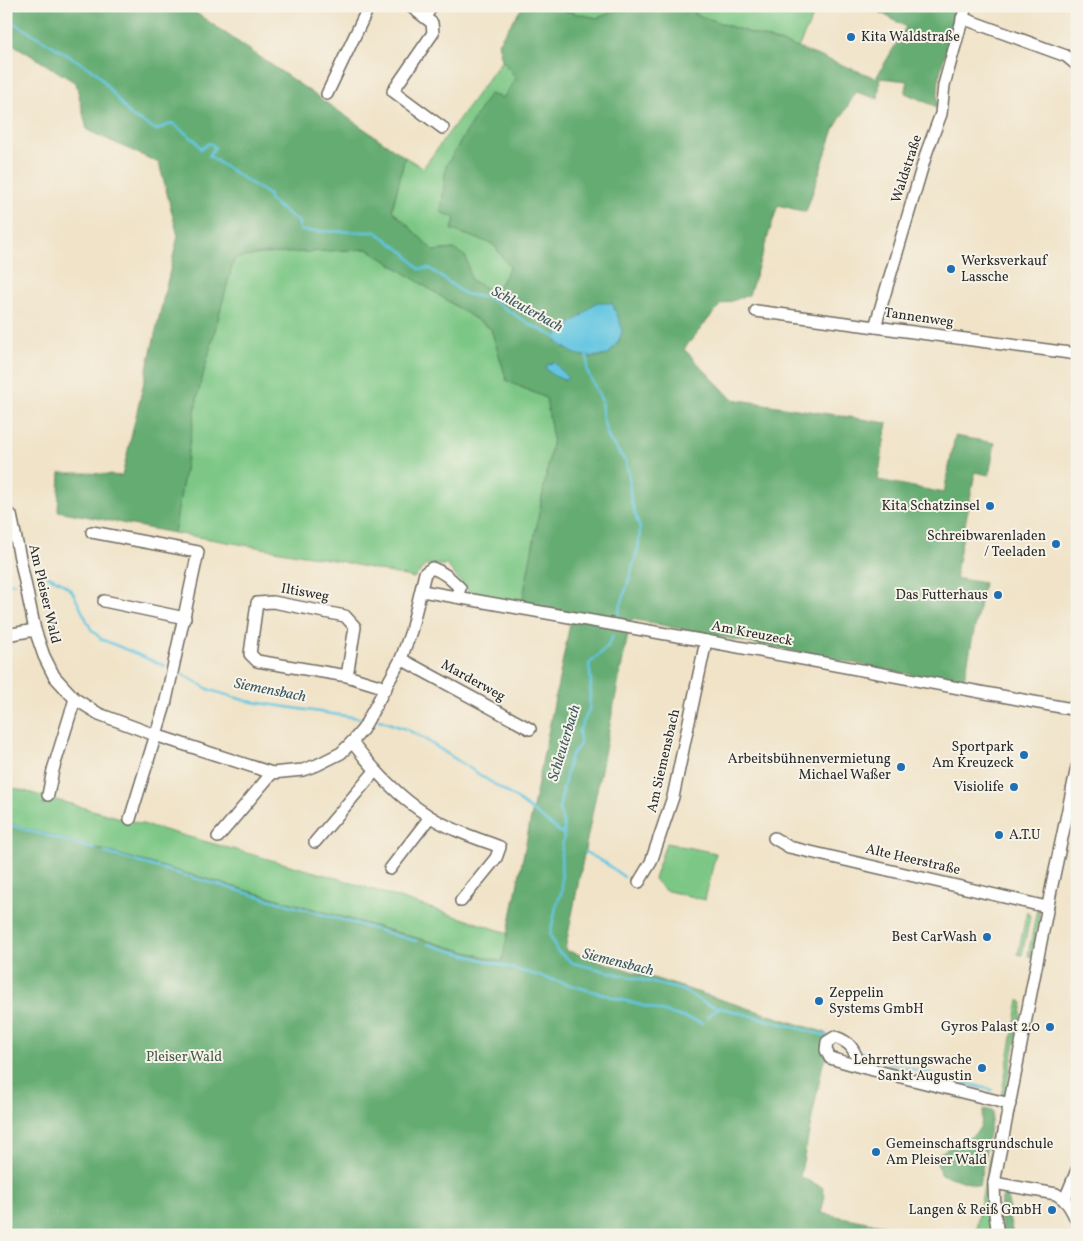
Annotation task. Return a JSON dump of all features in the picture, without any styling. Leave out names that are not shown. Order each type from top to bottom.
[{"type":"street","points":[[327,94],[369,6]]},
{"type":"street","points":[[410,6],[432,22],[433,33],[392,91],[443,128]]},
{"type":"street","points":[[425,16],[432,6]]},
{"type":"street","name":"Waldstraße","points":[[875,327],[927,151],[941,114],[944,85],[966,6]]},
{"type":"street","points":[[962,18],[1066,56],[1077,65]]},
{"type":"street","name":"Tannenweg","points":[[756,311],[1077,354]]},
{"type":"street","name":"Am Pleiser Wald","points":[[11,515],[35,630],[44,656],[54,676],[75,699],[99,714],[155,735],[272,773],[296,771],[317,765],[341,753],[362,729],[401,659],[411,631],[425,573],[432,568],[441,571],[460,588],[457,597]]},
{"type":"street","points":[[92,532],[198,552],[165,705],[130,819]]},
{"type":"street","name":"Am Kreuzeck","points":[[422,591],[706,641],[1077,710]]},
{"type":"street","points":[[104,601],[185,618]]},
{"type":"street","name":"Iltisweg","points":[[347,676],[355,627],[345,616],[273,602],[257,603],[250,654],[257,661],[347,676],[386,688]]},
{"type":"street","points":[[6,636],[35,630]]},
{"type":"street","name":"Am Siemensbach","points":[[639,882],[651,862],[673,797],[706,641]]},
{"type":"street","name":"Marderweg","points":[[401,659],[530,729]]},
{"type":"street","points":[[48,795],[75,699]]},
{"type":"street","points":[[352,742],[375,771],[405,799],[430,817],[459,832],[500,847],[496,858],[462,901]]},
{"type":"street","points":[[998,1235],[994,1183],[1047,907],[1077,767]]},
{"type":"street","points":[[315,842],[375,771]]},
{"type":"street","points":[[218,837],[272,773]]},
{"type":"street","points":[[390,868],[430,817]]},
{"type":"street","name":"Alte Heerstraße","points":[[774,838],[789,847],[1047,907]]},
{"type":"street","points":[[861,1067],[1010,1104]]},
{"type":"street","points":[[1064,1199],[1077,1170]]},
{"type":"street","points":[[994,1183],[1056,1194],[1069,1204],[1077,1221]]},
{"type":"green space","name":"Pleiser Wald","points":[[6,6],[186,6],[405,157],[392,210],[434,251],[454,249],[466,257],[471,280],[495,293],[510,267],[493,244],[452,230],[455,218],[441,212],[446,166],[489,94],[503,98],[516,78],[502,60],[498,43],[523,6],[560,6],[565,11],[597,18],[629,6],[690,6],[695,14],[798,48],[876,78],[906,27],[869,6],[958,6],[939,77],[937,107],[905,93],[908,81],[880,78],[878,99],[856,92],[834,129],[806,212],[778,205],[749,295],[720,305],[684,349],[732,399],[887,423],[878,480],[944,493],[955,436],[995,443],[989,475],[975,472],[955,578],[984,583],[963,685],[631,619],[565,950],[826,1033],[829,1057],[823,1063],[800,1177],[822,1187],[825,1196],[821,1213],[933,1235],[6,1235],[6,823],[502,962],[572,614],[522,604],[553,439],[546,398],[507,381],[491,329],[368,249],[262,254],[234,259],[198,394],[174,533],[58,511],[60,473],[122,476],[178,236],[159,163],[87,130],[76,83],[6,40]],"holes":[[[595,303],[620,340],[608,355],[588,358],[566,349],[581,316]]]},
{"type":"green space","points":[[560,6],[629,6],[597,18],[565,11]]},
{"type":"green space","points":[[690,6],[818,6],[798,48],[695,14]]},
{"type":"green space","points":[[502,60],[517,78],[503,98],[489,94],[452,230],[493,244],[510,267],[495,293],[470,280],[454,249],[434,251],[392,210],[405,157],[423,168]]},
{"type":"green space","points":[[368,249],[491,329],[507,381],[546,398],[553,439],[522,604],[471,595],[447,565],[426,565],[414,578],[339,561],[174,533],[198,394],[234,259],[262,254]]},
{"type":"green space","points":[[6,786],[340,879],[508,933],[503,962],[6,823]]},
{"type":"green space","points":[[666,843],[716,853],[705,900],[664,890],[654,879]]},
{"type":"green space","points":[[1037,909],[1040,915],[1040,925],[1037,927],[1032,957],[1028,956]]},
{"type":"green space","points":[[1027,911],[1030,917],[1022,955],[1018,954]]},
{"type":"green space","points":[[1019,1000],[1023,1003],[1007,1084],[1009,1087],[1006,1094],[1001,1097]]},
{"type":"green space","points":[[984,1109],[993,1111],[979,1186],[940,1174],[936,1157],[978,1131]]},
{"type":"green space","points":[[1000,1122],[992,1160],[990,1183],[994,1235],[975,1235],[995,1126]]},
{"type":"green space","points":[[1008,1191],[1009,1216],[1013,1235],[1003,1235],[1001,1204],[1004,1194]]},
{"type":"water","points":[[595,303],[612,303],[621,325],[622,330],[619,340],[608,355],[580,355],[556,341],[558,333]]},
{"type":"water","points":[[554,362],[568,378],[565,380],[554,376],[546,369],[546,366]]},
{"type":"waterway","name":"Schleuterbach","points":[[6,18],[96,72],[131,116],[157,130],[172,123],[196,141],[201,149],[209,143],[215,147],[209,156],[269,195],[269,200],[298,221],[301,231],[376,232],[405,253],[419,269],[429,268],[465,294],[488,298],[531,325],[558,338]]},
{"type":"waterway","name":"Schleuterbach","points":[[586,357],[588,358],[587,371],[601,399],[603,420],[609,439],[626,462],[631,501],[640,529],[638,549],[618,615]]},
{"type":"waterway","name":"Siemensbach","points":[[48,576],[61,582],[72,591],[91,629],[101,639],[165,666]]},
{"type":"waterway","name":"Siemensbach","points":[[6,584],[14,583]]},
{"type":"waterway","name":"Schleuterbach","points":[[564,835],[564,826],[559,809],[570,757],[580,744],[579,731],[589,710],[591,681],[589,664],[607,647],[613,636]]},
{"type":"waterway","name":"Siemensbach","points":[[182,674],[210,690],[247,701],[359,718]]},
{"type":"waterway","name":"Siemensbach","points":[[379,720],[406,729],[423,738],[517,799],[564,835],[561,853],[562,891],[556,907],[550,935],[557,951],[573,963],[682,990],[706,1004],[828,1036]]},
{"type":"waterway","points":[[6,824],[95,849]]},
{"type":"waterway","points":[[104,852],[187,876]]},
{"type":"waterway","points":[[585,852],[604,862],[624,877]]},
{"type":"waterway","points":[[191,877],[416,941]]},
{"type":"waterway","points":[[428,944],[703,1023]]},
{"type":"waterway","points":[[707,1017],[720,1007]]},
{"type":"waterway","name":"Siemensbach","points":[[862,1052],[876,1058]]},
{"type":"waterway","name":"Siemensbach","points":[[889,1063],[992,1090]]},
{"type":"place","name":"Kita Waldstraße","points":[[851,37]]},
{"type":"place","name":"Werksverkauf Lassche","points":[[951,269]]},
{"type":"place","name":"Kita Schatzinsel","points":[[990,506]]},
{"type":"place","name":"Schreibwarenladen / Teeladen","points":[[1056,544]]},
{"type":"place","name":"Das Futterhaus","points":[[998,595]]},
{"type":"place","name":"Sportpark Am Kreuzeck","points":[[1024,755]]},
{"type":"place","name":"Arbeitsbühnenvermietung Michael Waßer","points":[[901,767]]},
{"type":"place","name":"Visiolife","points":[[1014,787]]},
{"type":"place","name":"A.T.U","points":[[999,835]]},
{"type":"place","name":"Best CarWash","points":[[987,937]]},
{"type":"place","name":"Zeppelin Systems GmbH","points":[[819,1001]]},
{"type":"place","name":"Gyros Palast 2.0","points":[[1050,1027]]},
{"type":"place","name":"Lehrrettungswache Sankt Augustin","points":[[982,1068]]},
{"type":"place","name":"Gemeinschaftsgrundschule Am Pleiser Wald","points":[[876,1152]]},
{"type":"place","name":"Langen & Reiß GmbH","points":[[1052,1210]]}]
